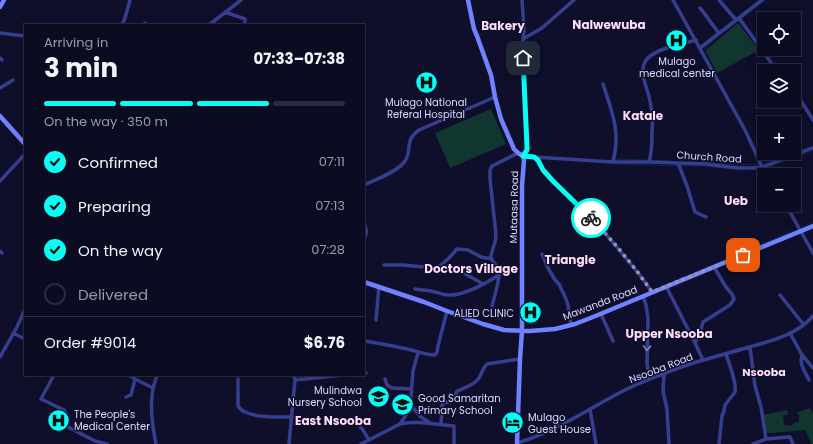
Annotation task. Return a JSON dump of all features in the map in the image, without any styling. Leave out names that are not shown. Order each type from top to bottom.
[{"type":"street","points":[[0,6],[4,0]]},
{"type":"street","points":[[122,23],[130,0]]},
{"type":"street","points":[[210,24],[241,0]]},
{"type":"street","points":[[468,0],[474,29],[491,75],[501,119],[513,145],[518,153],[523,156],[527,150],[527,142],[522,0]]},
{"type":"street","points":[[523,40],[542,28],[574,0]]},
{"type":"street","points":[[673,0],[745,130],[762,167]]},
{"type":"street","points":[[718,0],[737,19],[772,64]]},
{"type":"street","points":[[700,48],[762,0]]},
{"type":"street","points":[[700,8],[720,33]]},
{"type":"street","points":[[225,12],[245,19],[245,24]]},
{"type":"street","points":[[0,33],[24,36]]},
{"type":"street","points":[[649,162],[652,152],[653,116],[643,75],[643,69],[649,58],[663,50],[696,40]]},
{"type":"street","points":[[0,88],[13,80]]},
{"type":"street","points":[[603,84],[614,118],[616,130],[616,152],[613,162]]},
{"type":"street","points":[[365,185],[402,166],[408,156],[410,141],[419,130],[495,98]]},
{"type":"street","points":[[801,101],[813,120]]},
{"type":"street","points":[[0,116],[24,143]]},
{"type":"street","name":"Church Road","points":[[523,156],[613,162],[706,164],[743,168],[762,167],[813,148]]},
{"type":"street","points":[[492,260],[491,256],[496,235],[490,170],[494,164],[518,153]]},
{"type":"street","points":[[0,181],[24,155]]},
{"type":"street","name":"Mutaasa Road","points":[[517,444],[522,331],[523,156]]},
{"type":"street","points":[[534,157],[538,160],[543,170],[553,181],[605,233],[640,275],[652,292]]},
{"type":"street","points":[[678,163],[695,212],[706,217]]},
{"type":"street","points":[[790,212],[813,254]]},
{"type":"street","points":[[365,226],[367,232],[365,236]]},
{"type":"street","name":"Mawanda Road","points":[[365,282],[498,328],[522,331],[555,329],[601,314],[813,226]]},
{"type":"street","points":[[384,265],[403,265],[434,269],[451,256],[455,250],[460,248],[468,250],[481,257],[492,260],[499,268],[500,274],[492,306]]},
{"type":"street","points":[[542,254],[548,268],[559,284],[566,299],[571,325]]},
{"type":"street","points":[[438,267],[462,272],[483,284]]},
{"type":"street","points":[[695,343],[700,334],[703,322],[730,305],[734,299],[714,267]]},
{"type":"street","points":[[415,289],[445,295],[455,295],[483,284],[500,274]]},
{"type":"street","points":[[376,320],[379,286]]},
{"type":"street","points":[[666,286],[703,360]]},
{"type":"street","points":[[780,295],[804,325]]},
{"type":"street","points":[[643,296],[648,319],[647,364],[650,379]]},
{"type":"street","points":[[365,341],[382,343],[409,349],[418,353],[433,355],[436,353],[447,311]]},
{"type":"street","points":[[0,356],[24,312]]},
{"type":"street","points":[[601,314],[613,341]]},
{"type":"street","name":"Nsooba Road","points":[[517,444],[552,429],[624,390],[703,360],[774,340],[804,325],[813,316]]},
{"type":"street","points":[[13,333],[24,338]]},
{"type":"street","points":[[790,333],[802,355],[813,368]]},
{"type":"street","points":[[750,347],[755,386],[761,407],[766,439]]},
{"type":"street","points":[[400,424],[407,413],[413,371],[418,353]]},
{"type":"street","points":[[719,444],[722,416],[725,405],[736,390],[726,354]]},
{"type":"street","points":[[802,355],[801,365],[808,380]]},
{"type":"street","points":[[441,424],[443,403],[453,401],[457,391],[478,381],[482,370],[487,364],[520,359]]},
{"type":"street","points":[[664,374],[663,391],[667,409],[670,444]]},
{"type":"street","points":[[53,376],[41,399],[64,410],[66,414],[66,426],[95,441],[107,444]]},
{"type":"street","points":[[130,376],[153,388]]},
{"type":"street","points":[[156,444],[152,397],[157,376]]},
{"type":"street","points":[[289,444],[294,376]]},
{"type":"street","points":[[294,380],[334,376]]},
{"type":"street","points":[[126,397],[131,395],[135,379]]},
{"type":"street","points":[[238,379],[238,406],[244,412],[256,415],[292,417]]},
{"type":"street","points":[[385,379],[389,387],[411,389]]},
{"type":"street","points":[[409,404],[421,417],[431,423]]},
{"type":"street","points":[[590,409],[596,444]]},
{"type":"street","points":[[361,444],[400,424],[407,422],[454,426],[454,444]]},
{"type":"street","points":[[358,424],[371,439],[373,444]]},
{"type":"street","points":[[753,444],[766,439],[788,437],[790,437],[793,444]]},
{"type":"green space","points":[[738,23],[757,47],[757,51],[717,73],[706,50]]},
{"type":"green space","points":[[491,109],[506,144],[450,168],[435,133]]},
{"type":"green space","points":[[810,408],[813,413],[813,444],[805,430],[772,433],[766,432],[763,415],[787,410],[788,415],[783,415],[784,425],[791,426],[794,423],[799,422],[799,415],[796,413]]},
{"type":"waterway","points":[[742,18],[765,0]]},
{"type":"waterway","points":[[724,32],[739,20]]},
{"type":"waterway","points":[[704,49],[712,41]]},
{"type":"waterway","points":[[801,150],[813,146]]},
{"type":"waterway","points":[[766,168],[813,151]]},
{"type":"waterway","points":[[616,159],[671,161]]},
{"type":"waterway","points":[[764,163],[772,160]]},
{"type":"waterway","points":[[688,162],[708,162],[734,165],[758,164]]},
{"type":"waterway","points":[[610,164],[617,164]]},
{"type":"waterway","points":[[620,164],[677,166]]},
{"type":"waterway","points":[[680,166],[725,168]]},
{"type":"waterway","points":[[802,227],[813,222]]},
{"type":"waterway","points":[[712,265],[793,231]]},
{"type":"way so far","points":[[591,218],[640,275],[652,292],[743,255]]},
{"type":"place","name":"Mulago medical center","points":[[677,41]]},
{"type":"place","name":"Mulago National Referal Hospital","points":[[426,82]]},
{"type":"place","name":"ALIED CLINIC","points":[[530,313]]},
{"type":"place","name":"Mulindwa Nursery School","points":[[378,396]]},
{"type":"place","name":"Good Samaritan Primary School","points":[[402,404]]},
{"type":"place","name":"The People's Medical Center","points":[[59,420]]},
{"type":"place","name":"Mulago Guest House","points":[[512,423]]},
{"type":"district","name":"Nalwewuba","points":[[609,24]]},
{"type":"district","name":"Bakery","points":[[503,25]]},
{"type":"district","name":"Katale","points":[[643,115]]},
{"type":"district","name":"Ueb","points":[[736,200]]},
{"type":"district","name":"Triangle","points":[[570,259]]},
{"type":"district","name":"Doctors Village","points":[[471,268]]},
{"type":"district","name":"Upper Nsooba","points":[[669,333]]},
{"type":"district","name":"Nsooba","points":[[764,372]]},
{"type":"district","name":"East Nsooba","points":[[333,420]]},
{"type":"route","points":[[523,58],[527,150],[523,156],[534,157],[538,160],[543,170],[553,181],[591,218]]}]
